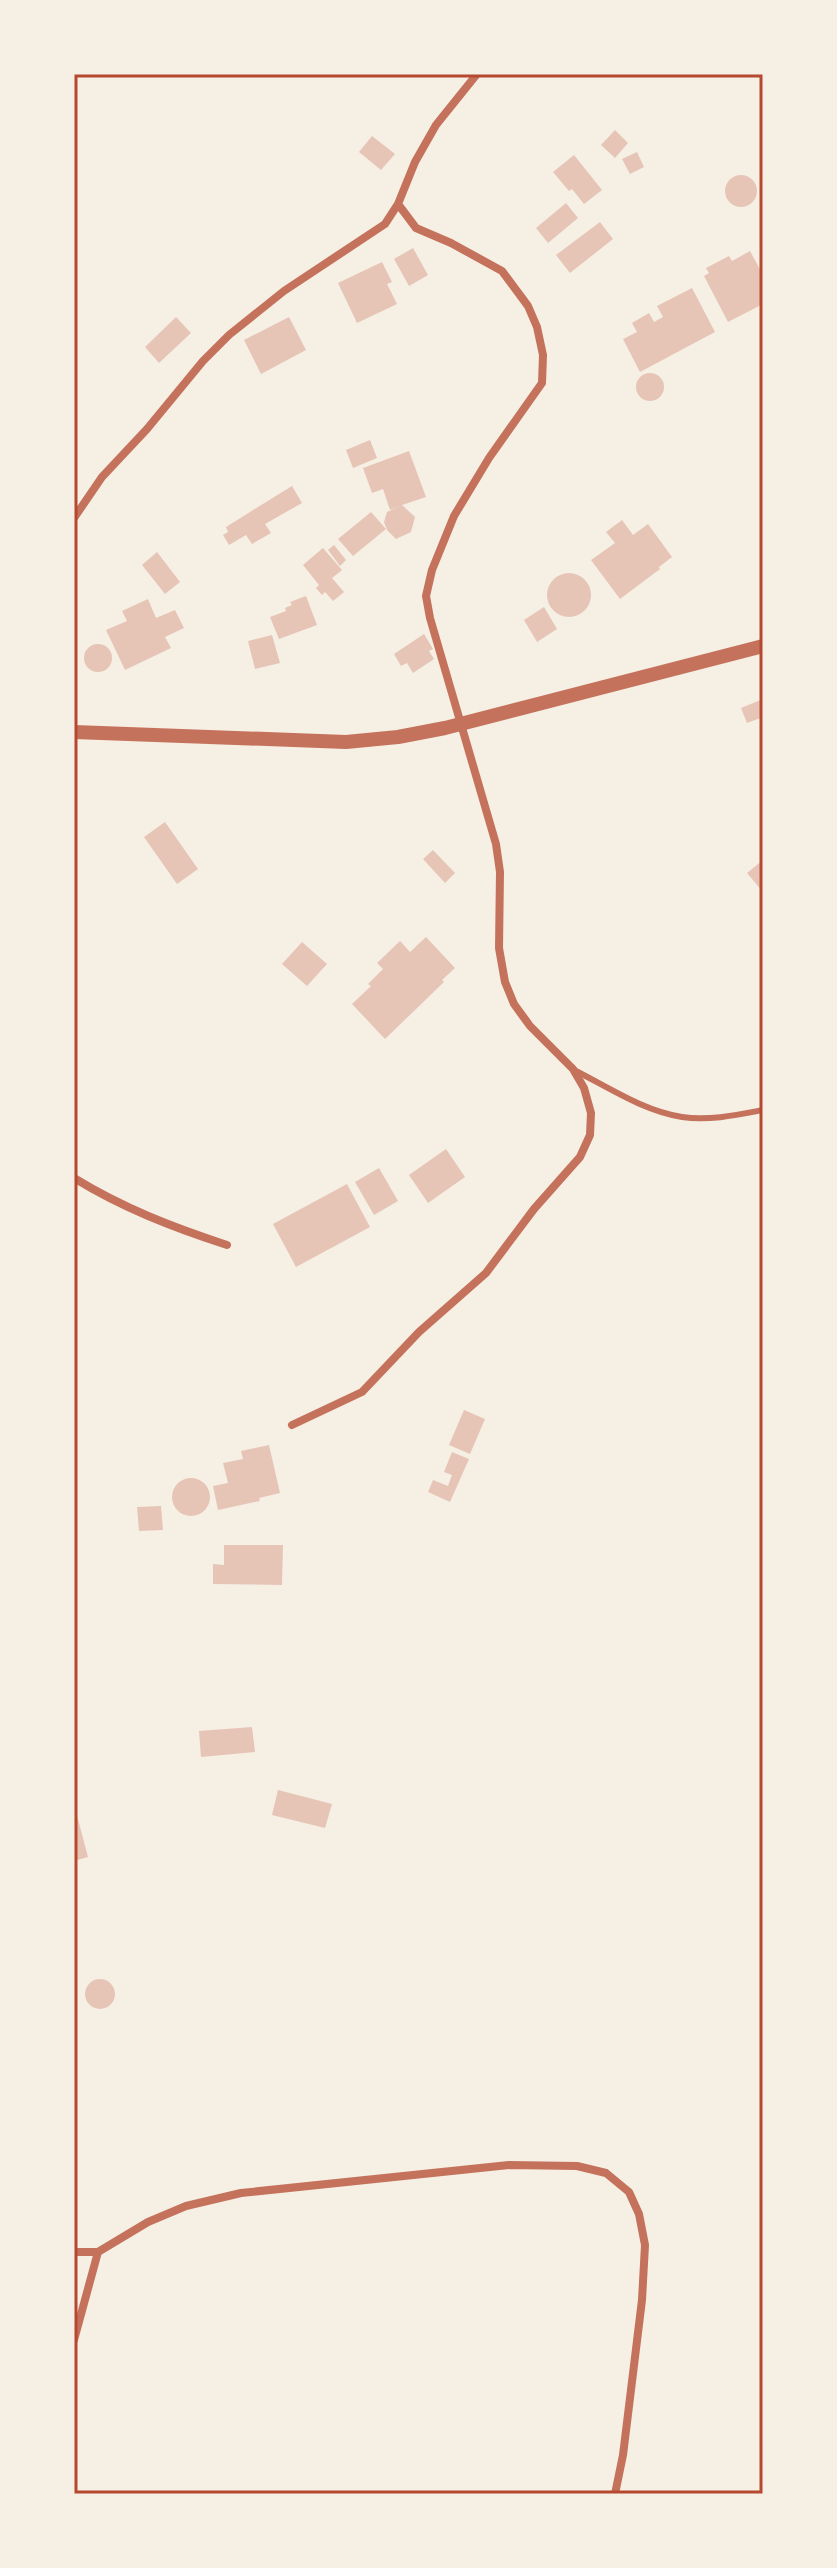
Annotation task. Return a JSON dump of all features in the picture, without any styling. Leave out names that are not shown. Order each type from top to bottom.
[{"type":"street","points":[[74,518],[102,477],[229,335],[284,291],[385,224],[436,125],[477,74]]},
{"type":"street","points":[[292,1425],[351,1398],[381,1374],[419,1332],[486,1273],[534,1209],[580,1157],[590,1135],[591,1113],[584,1088],[573,1069],[530,1026],[514,1004],[505,982],[499,948],[500,872],[496,844],[426,596],[432,570],[454,516],[489,458],[542,383],[543,355],[537,327],[528,306],[502,271],[416,228],[398,204]]},
{"type":"street","points":[[74,732],[346,742],[398,737],[463,724],[763,646]]},
{"type":"street","points":[[74,1178],[166,1225],[227,1245]]},
{"type":"street","points":[[74,2252],[98,2252],[148,2222],[186,2206],[241,2193],[509,2165],[577,2166],[606,2173],[629,2192],[639,2214],[645,2245],[642,2300],[623,2455],[615,2494]]},
{"type":"street","points":[[74,2340],[98,2252]]},
{"type":"lane","points":[[573,1069],[644,1106],[681,1117],[710,1118],[763,1110]]},
{"type":"building","points":[[615,130],[628,143],[615,158],[601,145]]},
{"type":"building","points":[[372,136],[395,154],[381,170],[359,152]]},
{"type":"building","points":[[637,152],[644,167],[630,174],[622,159]]},
{"type":"building","points":[[574,155],[602,190],[584,204],[553,172]]},
{"type":"building","points":[[741,175],[752,180],[757,191],[752,202],[741,207],[730,202],[725,191],[730,180]]},
{"type":"building","points":[[566,203],[578,218],[548,243],[536,228]]},
{"type":"building","points":[[600,222],[613,239],[570,273],[556,255]]},
{"type":"building","points":[[413,248],[428,275],[409,286],[394,259]]},
{"type":"building","points":[[750,251],[763,275],[763,304],[728,322],[704,276],[709,273],[706,268],[729,256],[732,261]]},
{"type":"building","points":[[382,262],[392,282],[387,284],[397,304],[357,323],[338,283]]},
{"type":"building","points":[[692,288],[715,332],[640,372],[623,339],[637,332],[632,323],[649,313],[654,322],[663,317],[657,306]]},
{"type":"building","points":[[176,317],[191,333],[159,363],[145,347]]},
{"type":"building","points":[[289,317],[306,350],[261,374],[244,340]]},
{"type":"building","points":[[650,373],[660,377],[664,387],[660,397],[650,401],[640,397],[636,387],[640,377]]},
{"type":"building","points":[[370,440],[377,458],[353,468],[346,450]]},
{"type":"building","points":[[409,451],[426,497],[402,505],[415,517],[411,532],[396,539],[384,522],[387,512],[400,506],[390,510],[383,489],[372,493],[363,468]]},
{"type":"building","points":[[292,486],[302,503],[265,524],[271,533],[252,544],[246,535],[229,545],[223,535],[228,532],[226,527]]},
{"type":"building","points":[[371,512],[386,529],[353,556],[338,539]]},
{"type":"building","points":[[622,520],[633,535],[648,524],[672,557],[620,599],[591,560],[615,543],[606,532]]},
{"type":"building","points":[[334,545],[346,560],[340,566],[328,550]]},
{"type":"building","points":[[323,548],[342,570],[332,578],[344,592],[333,601],[316,588],[319,585],[303,565]]},
{"type":"building","points":[[157,552],[180,582],[165,594],[142,565]]},
{"type":"building","points":[[569,573],[585,579],[591,595],[585,611],[569,617],[553,611],[547,595],[553,579]]},
{"type":"building","points":[[306,596],[317,625],[279,639],[270,617],[286,611],[285,608],[292,605],[290,602]]},
{"type":"building","points":[[148,599],[156,618],[175,610],[184,628],[165,637],[171,648],[125,670],[106,630],[127,621],[122,611]]},
{"type":"building","points":[[544,607],[557,629],[537,642],[524,620]]},
{"type":"building","points":[[424,634],[433,649],[429,651],[434,659],[413,673],[407,663],[401,666],[394,654]]},
{"type":"building","points":[[272,635],[280,663],[255,669],[248,641]]},
{"type":"building","points":[[98,644],[108,648],[112,658],[108,668],[98,672],[88,668],[84,658],[88,648]]},
{"type":"building","points":[[763,699],[763,717],[747,723],[741,708]]},
{"type":"building","points":[[165,822],[198,869],[177,884],[144,837]]},
{"type":"building","points":[[433,850],[455,873],[445,883],[423,859]]},
{"type":"building","points":[[763,860],[763,892],[747,873]]},
{"type":"building","points":[[426,937],[455,968],[385,1039],[352,1004],[383,969],[377,963],[400,941],[410,952]]},
{"type":"building","points":[[302,942],[327,964],[307,986],[282,964]]},
{"type":"building","points":[[446,1149],[465,1177],[428,1203],[409,1175]]},
{"type":"building","points":[[379,1168],[398,1201],[374,1215],[355,1182]]},
{"type":"building","points":[[347,1184],[370,1227],[296,1267],[273,1224]]},
{"type":"building","points":[[464,1410],[485,1419],[470,1454],[449,1445]]},
{"type":"building","points":[[269,1445],[280,1493],[259,1498],[260,1501],[218,1510],[213,1486],[228,1483],[223,1463],[243,1459],[241,1451]]},
{"type":"building","points":[[452,1452],[469,1459],[450,1502],[428,1492],[433,1480],[448,1486],[452,1475],[444,1472]]},
{"type":"building","points":[[191,1478],[205,1483],[210,1497],[205,1511],[191,1516],[177,1511],[172,1497],[177,1483]]},
{"type":"building","points":[[161,1506],[163,1530],[139,1531],[137,1507]]},
{"type":"building","points":[[224,1545],[283,1545],[282,1585],[213,1584],[213,1564],[224,1565]]},
{"type":"building","points":[[252,1727],[255,1752],[201,1757],[199,1731]]},
{"type":"building","points":[[278,1790],[332,1804],[325,1828],[272,1815]]},
{"type":"building","points":[[74,1804],[88,1857],[74,1861]]},
{"type":"building","points":[[100,1979],[110,1984],[115,1994],[110,2004],[100,2009],[90,2004],[85,1994],[90,1984]]}]
